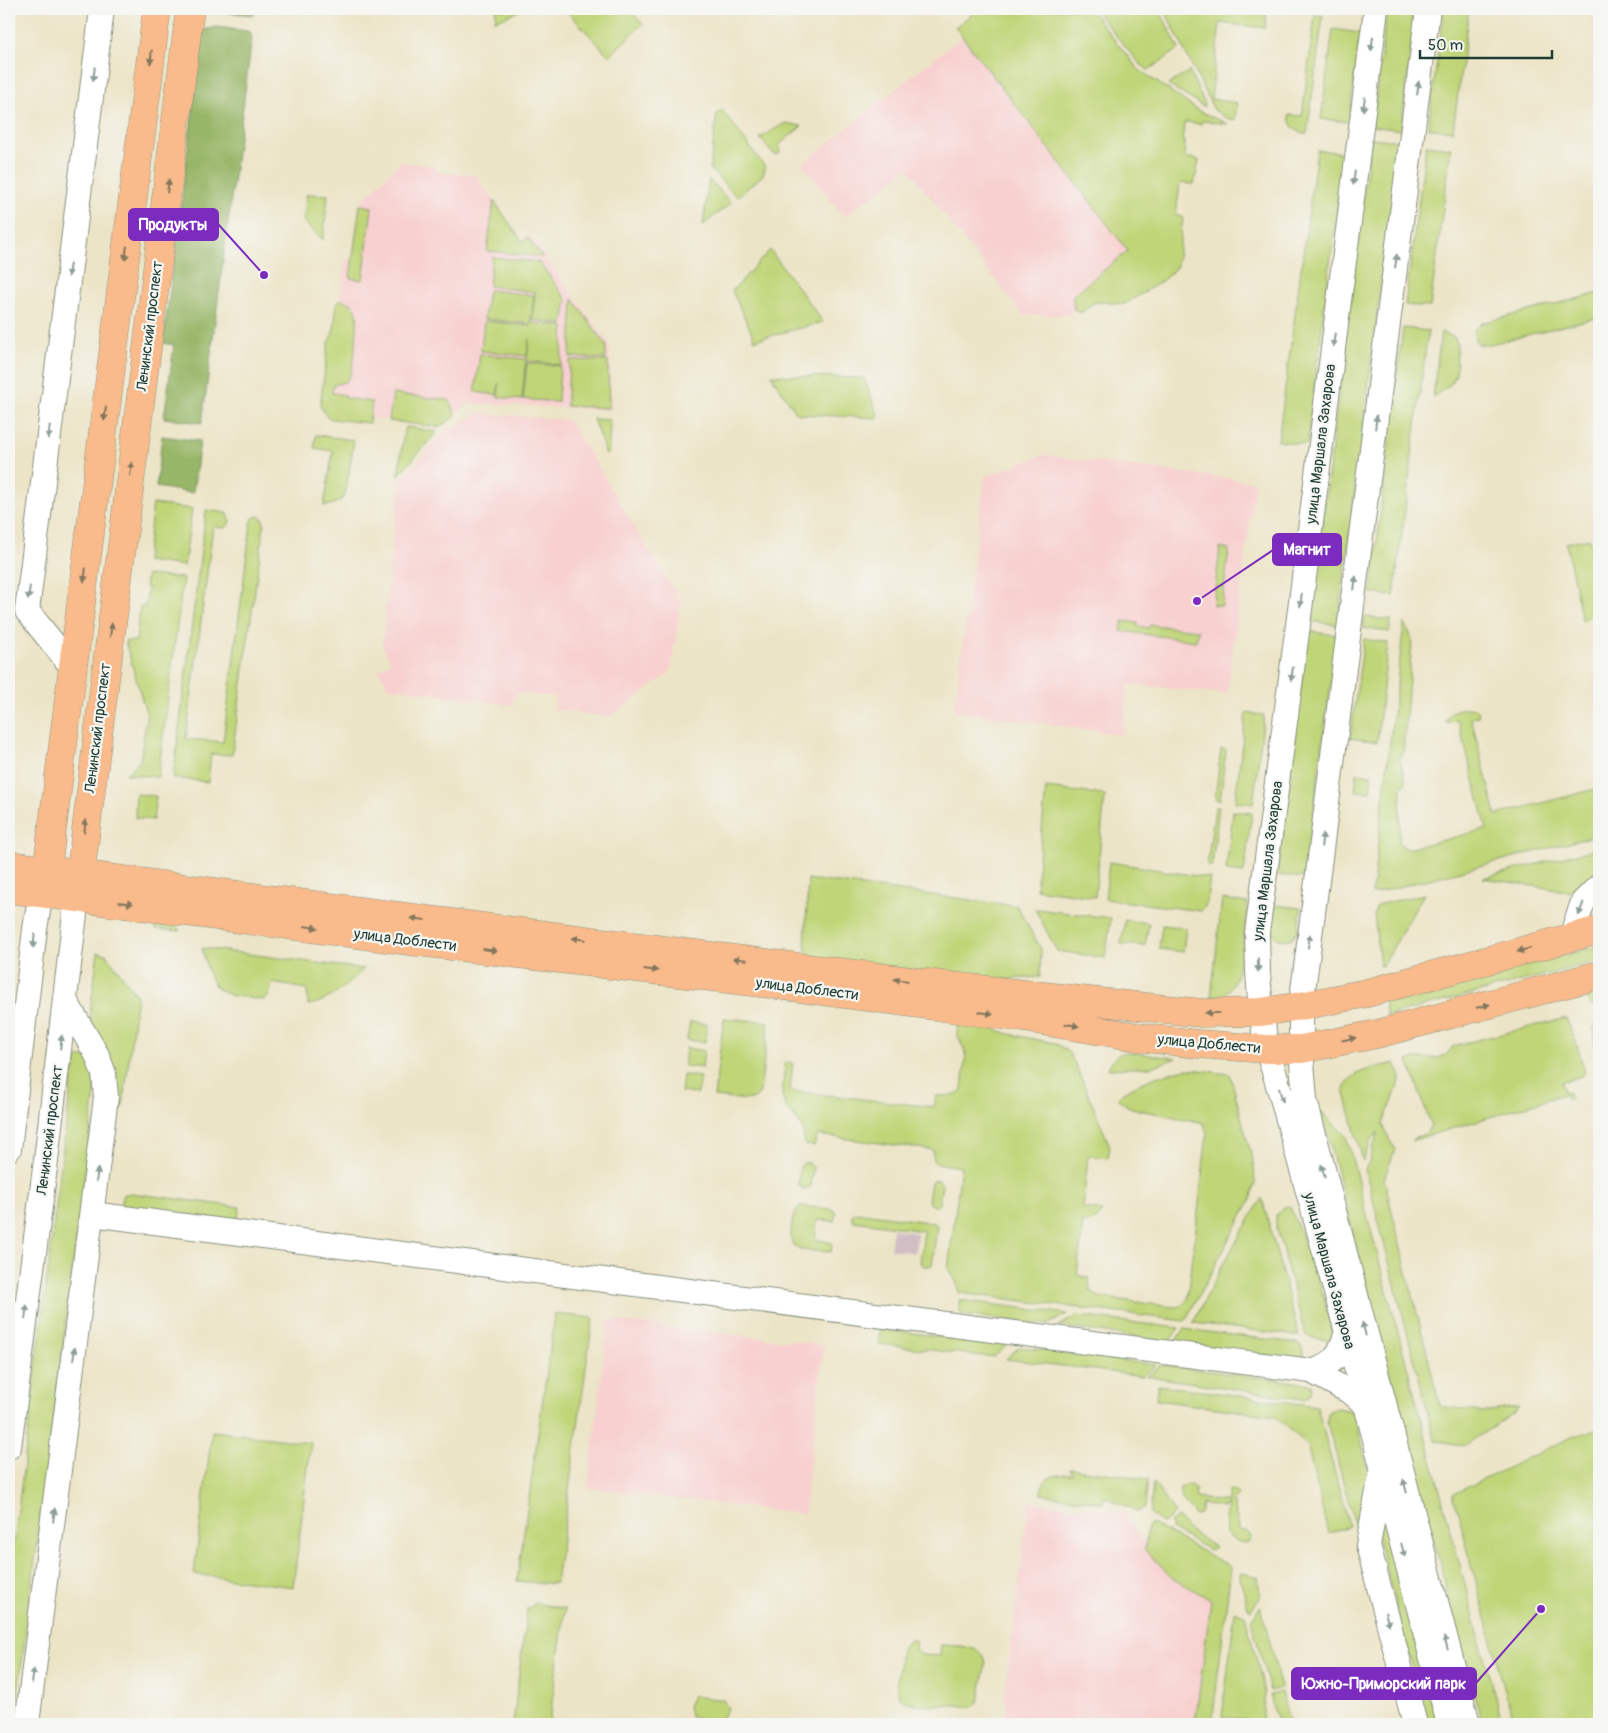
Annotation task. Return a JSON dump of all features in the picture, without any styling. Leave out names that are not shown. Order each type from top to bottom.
[{"type":"main road","points":[[44,881],[157,9]]},
{"type":"main road","name":"Ленинский проспект","points":[[78,886],[190,9]]},
{"type":"main road","name":"улица Доблести","points":[[9,865],[44,881],[401,939],[1024,1018],[1137,1037],[1267,1049],[1301,1049],[1377,1034],[1599,975]]},
{"type":"main road","name":"улица Доблести","points":[[9,889],[44,881]]},
{"type":"main road","name":"улица Доблести","points":[[78,886],[1202,1013],[1261,1012],[1368,992],[1599,930]]},
{"type":"street","points":[[73,668],[27,611],[102,9]]},
{"type":"street","name":"улица Маршала Захарова","points":[[1376,9],[1257,933],[1258,972],[1261,1012],[1267,1049],[1347,1332],[1449,1724]]},
{"type":"street","name":"улица Маршала Захарова","points":[[1428,9],[1301,1006],[1301,1049],[1305,1100],[1468,1724]]},
{"type":"street","points":[[9,1149],[11,1110],[35,929],[44,881]]},
{"type":"street","name":"Ленинский проспект","points":[[9,1447],[66,1002],[78,886]]},
{"type":"street","points":[[1571,938],[1583,902],[1599,886]]},
{"type":"street","points":[[27,1724],[106,1097],[104,1074],[97,1055],[66,1002]]},
{"type":"street","points":[[92,1214],[1314,1372],[1352,1393],[1365,1404]]},
{"type":"street","points":[[1314,1372],[1338,1356],[1347,1332]]},
{"type":"street","points":[[1382,1469],[1368,1545],[1415,1724]]},
{"type":"shaded area","points":[[996,9],[1167,237],[1068,315],[1023,315],[908,169],[844,217],[802,164]]},
{"type":"shaded area","points":[[400,162],[435,166],[437,172],[476,175],[522,240],[529,235],[609,344],[611,410],[471,403],[438,426],[365,417],[328,402],[345,261],[352,257],[360,203]]},
{"type":"shaded area","points":[[479,413],[569,420],[681,602],[670,673],[610,717],[554,710],[555,697],[516,693],[512,705],[394,688],[387,686],[379,670],[391,662],[382,646],[391,552],[401,478],[448,429]]},
{"type":"shaded area","points":[[1045,455],[1255,482],[1227,694],[1128,684],[1122,735],[954,711],[985,476]]},
{"type":"shaded area","points":[[893,1229],[917,1233],[915,1253],[890,1249]]},
{"type":"shaded area","points":[[608,1320],[824,1345],[804,1514],[588,1488]]},
{"type":"shaded area","points":[[1029,1501],[1126,1513],[1132,1526],[1143,1541],[1160,1559],[1216,1597],[1200,1724],[1005,1724],[1007,1703],[1004,1699]]},
{"type":"green space","points":[[214,9],[255,9],[254,15],[221,12]]},
{"type":"green space","points":[[496,9],[523,9],[495,21]]},
{"type":"green space","points":[[565,9],[628,9],[643,24],[609,56]]},
{"type":"green space","points":[[979,9],[1090,9],[1138,69],[1199,111],[1228,124],[1202,121],[1201,124],[1185,122],[1182,141],[1185,142],[1184,157],[1199,160],[1194,184],[1180,183],[1176,216],[1183,217],[1177,266],[1159,283],[1125,304],[1099,302],[1093,303],[1083,312],[1078,312],[1074,309],[1073,295],[1128,251],[955,27]]},
{"type":"green space","points":[[1094,9],[1159,9],[1179,49],[1148,70],[1139,63]]},
{"type":"green space","points":[[1164,9],[1267,9],[1265,28],[1220,23],[1211,99],[1237,103],[1235,120],[1226,118],[1214,110]]},
{"type":"green space","points":[[1387,9],[1416,9],[1401,130],[1372,126]]},
{"type":"green space","points":[[1444,9],[1469,9],[1453,131],[1428,128]]},
{"type":"green space","points":[[1315,15],[1323,16],[1307,134],[1294,129],[1289,115],[1302,116]]},
{"type":"green space","points":[[216,27],[247,31],[250,32],[252,37],[202,423],[164,418],[174,345],[163,343],[203,30]]},
{"type":"green space","points":[[1333,29],[1360,33],[1349,122],[1321,119]]},
{"type":"green space","points":[[1189,71],[1205,104],[1204,107],[1168,85]]},
{"type":"green space","points":[[722,110],[765,168],[763,175],[737,197],[710,169],[717,114]]},
{"type":"green space","points":[[785,123],[802,126],[779,145],[780,153],[776,155],[771,152],[760,138]]},
{"type":"green space","points":[[1371,138],[1399,141],[1338,625],[1310,621]]},
{"type":"green space","points":[[1426,145],[1451,148],[1430,307],[1405,305]]},
{"type":"green space","points":[[1317,150],[1344,153],[1307,445],[1278,441]]},
{"type":"green space","points":[[709,179],[731,203],[703,225]]},
{"type":"green space","points":[[307,194],[328,195],[323,240],[303,221]]},
{"type":"green space","points":[[494,201],[522,241],[528,238],[542,257],[487,251]]},
{"type":"green space","points":[[360,205],[372,207],[363,280],[350,278]]},
{"type":"green space","points":[[770,250],[823,322],[755,340],[732,291]]},
{"type":"green space","points":[[492,257],[539,262],[567,300],[563,324],[532,320],[535,292],[489,286]]},
{"type":"green space","points":[[488,290],[534,295],[531,323],[564,326],[561,365],[527,361],[529,339],[527,356],[481,351],[484,321],[531,326],[530,324],[484,319]]},
{"type":"green space","points":[[1599,293],[1599,317],[1487,345],[1478,344],[1475,340],[1474,330],[1482,323]]},
{"type":"green space","points":[[573,299],[606,345],[606,359],[570,357]]},
{"type":"green space","points":[[339,300],[353,305],[356,309],[357,330],[350,375],[345,382],[333,385],[332,393],[345,395],[345,398],[372,402],[369,423],[332,419],[327,417],[320,406],[328,346],[334,329],[337,302]]},
{"type":"green space","points":[[1403,328],[1428,331],[1394,596],[1371,593]]},
{"type":"green space","points":[[1441,332],[1455,338],[1457,343],[1456,374],[1452,383],[1433,397]]},
{"type":"green space","points":[[480,354],[526,359],[522,400],[498,397],[499,383],[497,395],[475,392]]},
{"type":"green space","points":[[570,360],[608,361],[609,408],[566,406]]},
{"type":"green space","points":[[527,363],[560,366],[558,402],[523,399]]},
{"type":"green space","points":[[771,375],[864,378],[879,418],[797,414]]},
{"type":"green space","points":[[393,394],[449,400],[456,416],[439,427],[389,421]]},
{"type":"green space","points":[[593,419],[609,420],[610,422],[608,454],[606,454]]},
{"type":"green space","points":[[407,427],[437,432],[398,476],[404,431]]},
{"type":"green space","points":[[316,435],[354,441],[345,496],[336,503],[324,506],[333,451],[314,448]]},
{"type":"green space","points":[[162,436],[200,441],[193,493],[156,487]]},
{"type":"green space","points":[[153,504],[192,509],[184,566],[146,561]]},
{"type":"green space","points":[[206,510],[227,513],[230,522],[226,528],[213,527],[186,739],[223,742],[251,523],[254,517],[259,516],[263,519],[264,525],[232,755],[211,754],[208,782],[173,778]]},
{"type":"green space","points":[[1589,538],[1599,582],[1599,610],[1582,621],[1566,543]]},
{"type":"green space","points":[[1220,548],[1229,549],[1222,606],[1213,605]]},
{"type":"green space","points":[[147,575],[183,578],[158,777],[126,774],[140,761],[147,716],[125,641],[136,641],[140,606],[145,607],[148,588],[145,587]]},
{"type":"green space","points":[[1365,617],[1391,620],[1389,632],[1363,628]]},
{"type":"green space","points":[[1123,621],[1138,623],[1137,626],[1149,628],[1150,625],[1198,630],[1196,641],[1121,631]]},
{"type":"green space","points":[[1404,623],[1412,641],[1403,755],[1399,756],[1406,783],[1401,788],[1399,843],[1407,849],[1487,829],[1458,720],[1446,723],[1447,718],[1453,711],[1467,708],[1479,711],[1478,716],[1471,718],[1496,815],[1599,788],[1599,835],[1372,894]]},
{"type":"green space","points":[[1308,631],[1337,635],[1305,878],[1277,875]]},
{"type":"green space","points":[[1364,639],[1388,643],[1377,742],[1350,738]]},
{"type":"green space","points":[[1246,713],[1264,715],[1253,804],[1235,802]]},
{"type":"green space","points":[[1221,749],[1226,750],[1220,800],[1215,799]]},
{"type":"green space","points":[[1357,773],[1372,775],[1370,792],[1355,791]]},
{"type":"green space","points":[[1046,788],[1105,795],[1095,897],[1036,889]]},
{"type":"green space","points":[[136,794],[156,796],[153,820],[135,818]]},
{"type":"green space","points":[[1215,807],[1219,807],[1212,866],[1207,866]]},
{"type":"green space","points":[[1233,811],[1252,813],[1244,873],[1226,871]]},
{"type":"green space","points":[[1599,848],[1599,872],[1578,893],[1483,878]]},
{"type":"green space","points":[[1109,862],[1210,878],[1205,907],[1201,911],[1105,899]]},
{"type":"green space","points":[[808,879],[1017,906],[1041,949],[1040,977],[986,981],[809,958],[805,945]]},
{"type":"green space","points":[[1424,894],[1383,965],[1380,966],[1374,914],[1377,906]]},
{"type":"green space","points":[[1222,899],[1248,903],[1237,974],[1229,990],[1211,998]]},
{"type":"green space","points":[[1273,905],[1301,908],[1298,930],[1292,938],[1279,939],[1270,929]]},
{"type":"green space","points":[[1035,909],[1111,918],[1105,958],[1057,951]]},
{"type":"green space","points":[[156,917],[173,922],[180,931],[155,929]]},
{"type":"green space","points":[[1125,920],[1149,923],[1145,946],[1121,944]]},
{"type":"green space","points":[[1162,925],[1186,928],[1183,952],[1159,949]]},
{"type":"green space","points":[[1599,946],[1599,961],[1387,1016],[1384,1002]]},
{"type":"green space","points":[[202,948],[364,969],[338,992],[324,1000],[308,1005],[307,989],[272,983],[269,996],[264,1000],[248,998],[226,994],[219,990],[210,976]]},
{"type":"green space","points":[[98,952],[106,954],[137,996],[123,1106],[117,1106],[90,1023]]},
{"type":"green space","points":[[1599,991],[1599,1009],[1593,1007],[1586,1000]]},
{"type":"green space","points":[[724,1018],[769,1022],[760,1091],[757,1097],[752,1100],[714,1097]]},
{"type":"green space","points":[[1566,1018],[1585,1072],[1582,1076],[1561,1082],[1565,1093],[1569,1092],[1571,1098],[1568,1099],[1565,1094],[1411,1141],[1427,1133],[1431,1125],[1408,1060],[1444,1056],[1453,1046]]},
{"type":"green space","points":[[1599,1019],[1599,1061],[1595,1045],[1594,1028]]},
{"type":"green space","points":[[958,1020],[1009,1034],[1054,1043],[1069,1053],[1076,1066],[1110,1146],[1108,1158],[1088,1156],[1083,1208],[1102,1211],[1095,1220],[1083,1222],[1077,1275],[1089,1278],[1090,1290],[1099,1297],[1173,1307],[1182,1305],[1188,1298],[1207,1133],[1204,1124],[1200,1122],[1139,1110],[1129,1107],[1117,1098],[1122,1093],[1139,1084],[1180,1070],[1193,1069],[1230,1074],[1254,1166],[1255,1184],[1252,1197],[1185,1321],[959,1293],[956,1281],[948,1269],[961,1167],[935,1163],[933,1160],[933,1150],[818,1135],[814,1146],[805,1145],[802,1126],[787,1109],[782,1097],[785,1063],[793,1063],[790,1091],[934,1107],[936,1096],[957,1095],[962,1089],[966,1053],[957,1034]]},
{"type":"green space","points":[[690,1022],[707,1024],[705,1042],[687,1040]]},
{"type":"green space","points":[[686,1048],[704,1051],[702,1068],[684,1066]]},
{"type":"green space","points":[[1126,1052],[1177,1058],[1151,1067],[1108,1069],[1115,1058]]},
{"type":"green space","points":[[81,1057],[89,1061],[96,1085],[14,1724],[9,1724],[9,1583],[72,1078],[78,1058]]},
{"type":"green space","points":[[1395,1063],[1400,1074],[1400,1081],[1383,1124],[1395,1150],[1384,1179],[1440,1406],[1481,1412],[1519,1407],[1514,1413],[1464,1446],[1435,1440],[1365,1169],[1378,1132],[1371,1140],[1363,1161],[1344,1090],[1352,1078],[1365,1070]]},
{"type":"green space","points":[[683,1075],[700,1077],[698,1094],[681,1092]]},
{"type":"green space","points":[[1321,1111],[1346,1136],[1502,1724],[1482,1724]]},
{"type":"green space","points":[[803,1163],[810,1163],[813,1168],[811,1186],[807,1189],[801,1188],[798,1184],[800,1166]]},
{"type":"green space","points":[[939,1180],[942,1185],[939,1204],[936,1206],[931,1205],[928,1201],[931,1182]]},
{"type":"green space","points":[[130,1193],[240,1207],[237,1222],[120,1208],[123,1195]]},
{"type":"green space","points":[[1262,1198],[1299,1336],[1193,1323],[1222,1266]]},
{"type":"green space","points":[[800,1206],[832,1209],[836,1212],[834,1221],[817,1220],[815,1239],[832,1243],[831,1252],[802,1250],[793,1245],[791,1236],[792,1225],[797,1209]]},
{"type":"green space","points":[[1290,1206],[1319,1280],[1335,1341],[1313,1338],[1306,1335],[1304,1330],[1276,1225],[1276,1215]]},
{"type":"green space","points":[[856,1212],[935,1223],[937,1227],[932,1265],[924,1266],[920,1263],[924,1231],[854,1221],[852,1215]]},
{"type":"green space","points":[[959,1300],[1067,1314],[1047,1325],[962,1315],[959,1308]]},
{"type":"green space","points":[[555,1314],[593,1318],[556,1583],[517,1581]]},
{"type":"green space","points":[[1077,1316],[1179,1328],[1169,1342],[1058,1326]]},
{"type":"green space","points":[[880,1329],[1007,1345],[994,1357],[878,1344]]},
{"type":"green space","points":[[1184,1329],[1297,1343],[1302,1347],[1305,1362],[1174,1342]]},
{"type":"green space","points":[[1019,1347],[1156,1365],[1143,1376],[1006,1359]]},
{"type":"green space","points":[[1161,1365],[1311,1384],[1312,1391],[1309,1396],[1303,1399],[1147,1376]]},
{"type":"green space","points":[[1158,1385],[1317,1406],[1349,1526],[1328,1533],[1307,1445],[1275,1416],[1157,1400]]},
{"type":"green space","points":[[1336,1408],[1354,1411],[1368,1469],[1367,1492],[1356,1529],[1327,1422],[1328,1412]]},
{"type":"green space","points":[[1599,1428],[1599,1724],[1514,1724],[1453,1494],[1572,1437]]},
{"type":"green space","points":[[212,1431],[311,1443],[293,1587],[194,1574]]},
{"type":"green space","points":[[1070,1468],[1148,1479],[1145,1507],[1137,1511],[1104,1497],[1103,1503],[1041,1494],[1047,1479],[1062,1474],[1073,1474]]},
{"type":"green space","points":[[1153,1482],[1175,1513],[1165,1522],[1161,1523],[1150,1514]]},
{"type":"green space","points":[[1187,1484],[1195,1489],[1196,1498],[1226,1502],[1225,1508],[1202,1504],[1200,1514],[1195,1515],[1184,1502],[1180,1492],[1180,1488]]},
{"type":"green space","points":[[1232,1489],[1238,1494],[1232,1500],[1240,1531],[1246,1531],[1251,1536],[1250,1541],[1247,1543],[1235,1540],[1225,1531],[1229,1491]]},
{"type":"green space","points":[[1178,1517],[1187,1529],[1215,1547],[1210,1550],[1171,1529],[1171,1522]]},
{"type":"green space","points":[[1384,1519],[1438,1724],[1427,1724],[1377,1535]]},
{"type":"green space","points":[[1150,1525],[1154,1525],[1231,1567],[1212,1724],[1195,1724],[1211,1600],[1172,1578],[1145,1550],[1147,1529]]},
{"type":"green space","points":[[1243,1572],[1258,1577],[1260,1598],[1251,1610],[1248,1608],[1240,1578],[1240,1573]]},
{"type":"green space","points":[[536,1603],[565,1609],[549,1724],[513,1724],[527,1609]]},
{"type":"green space","points":[[1261,1606],[1281,1688],[1270,1691],[1251,1620]]},
{"type":"green space","points":[[1235,1611],[1245,1615],[1265,1693],[1262,1722],[1222,1717]]},
{"type":"green space","points":[[912,1640],[916,1640],[915,1649],[921,1655],[940,1656],[941,1645],[966,1647],[983,1654],[986,1666],[979,1701],[976,1705],[969,1707],[918,1704],[901,1698],[897,1690],[900,1654],[904,1645]]},
{"type":"green space","points":[[1281,1692],[1290,1724],[1278,1724],[1270,1695]]},
{"type":"green space","points":[[693,1696],[723,1700],[728,1708],[720,1722],[690,1717],[688,1706]]},
{"type":"place","name":"Продукты","points":[[264,275]]},
{"type":"place","name":"Магнит","points":[[1197,601]]},
{"type":"place","name":"Южно-Приморский парк","points":[[1541,1609]]}]
